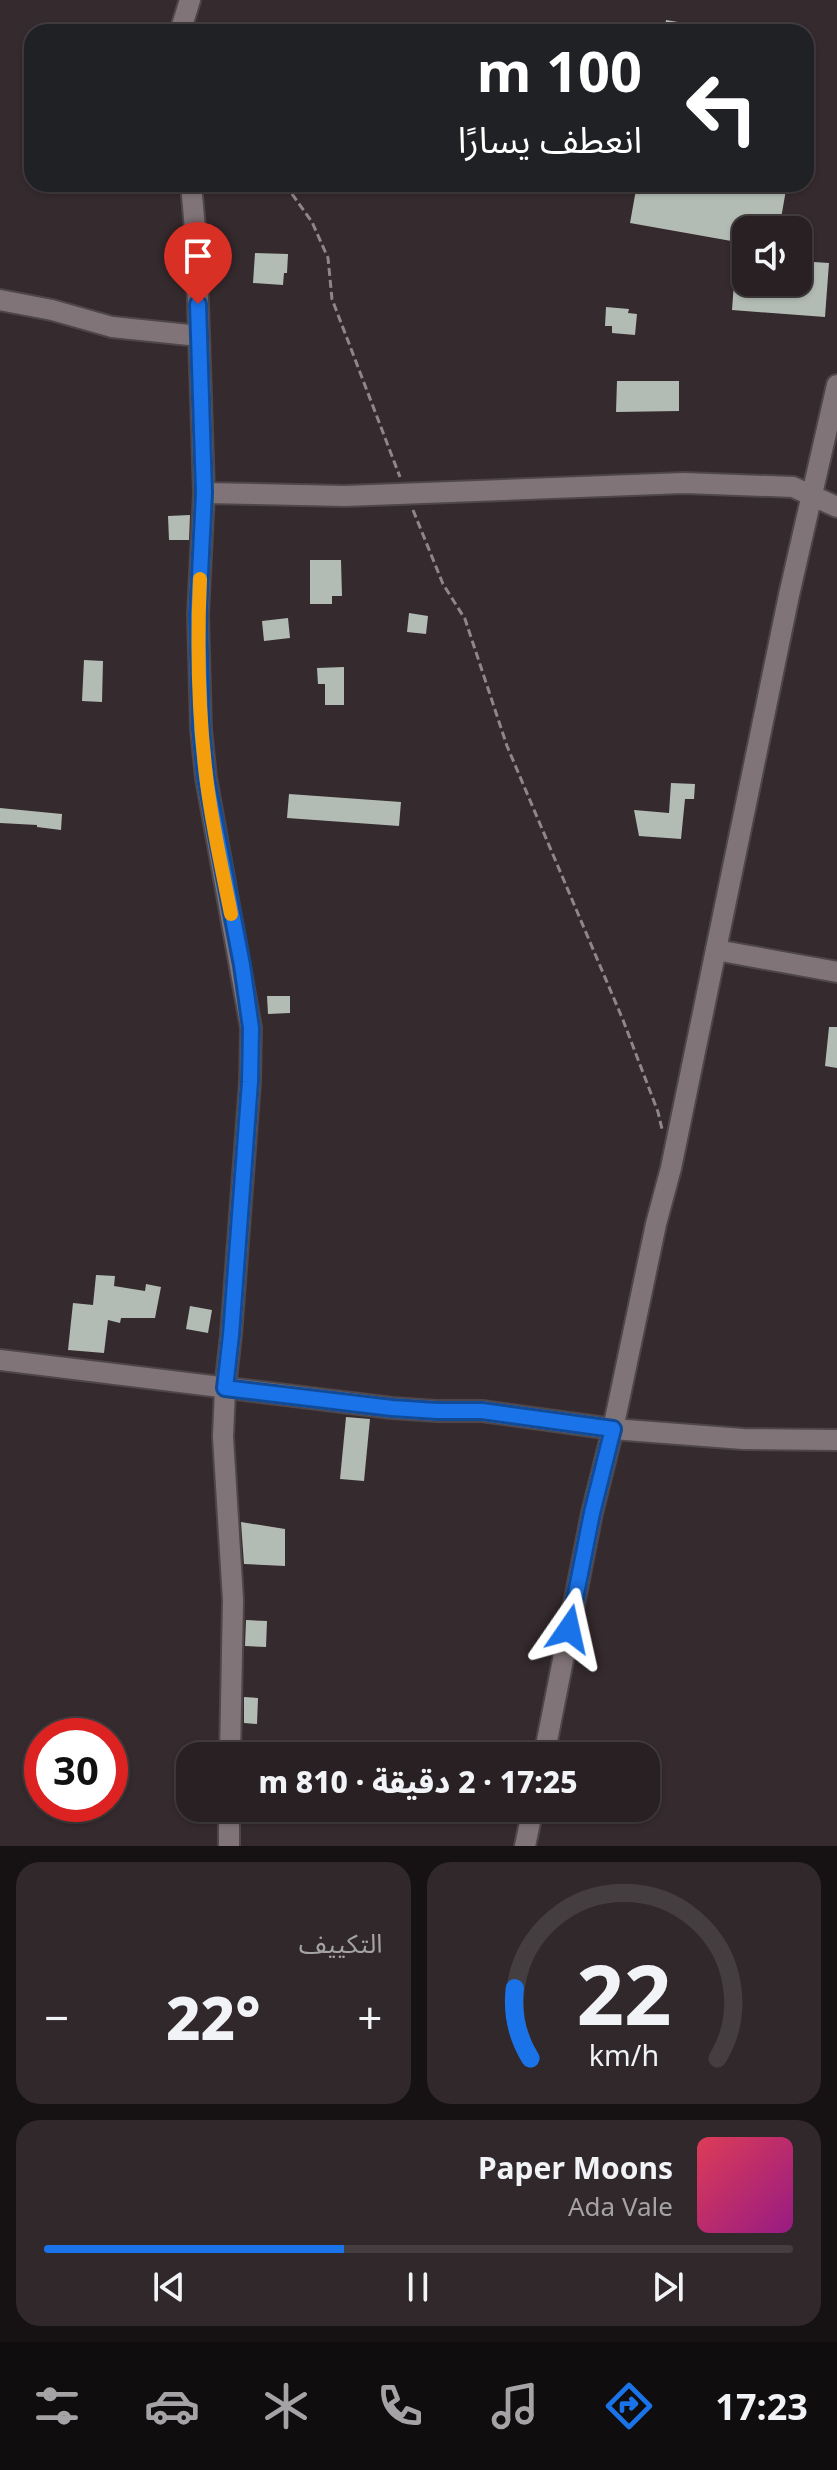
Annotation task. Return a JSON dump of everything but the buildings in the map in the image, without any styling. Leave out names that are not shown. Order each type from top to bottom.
[{"type":"street","points":[[181,24],[190,0]]},
{"type":"street","points":[[192,192],[204,493],[198,615],[201,729],[206,778],[251,1028],[250,1082],[223,1437],[233,1600],[230,1742]]},
{"type":"street","points":[[0,300],[52,310],[112,327],[199,336]]},
{"type":"street","points":[[547,1742],[592,1513],[671,1168],[792,580],[837,385]]},
{"type":"street","points":[[204,493],[345,496],[684,483],[787,486],[799,488],[837,507]]},
{"type":"street","points":[[716,950],[837,972]]},
{"type":"street","points":[[0,1360],[392,1408],[482,1411],[613,1429],[743,1439],[837,1440]]},
{"type":"street","points":[[229,1822],[229,1846]]},
{"type":"street","points":[[525,1846],[530,1822]]},
{"type":"path","points":[[291,192],[312,222],[328,258],[332,299],[443,584],[465,619],[507,746],[623,1020],[658,1112],[664,1140]]},
{"type":"slow traffic","points":[[200,579],[201,729],[206,778],[231,914]]},
{"type":"route","points":[[198,304],[204,493],[198,615],[201,729],[206,778],[251,1028],[250,1082],[225,1388],[392,1408],[482,1411],[613,1429],[592,1513],[569,1629]]}]
